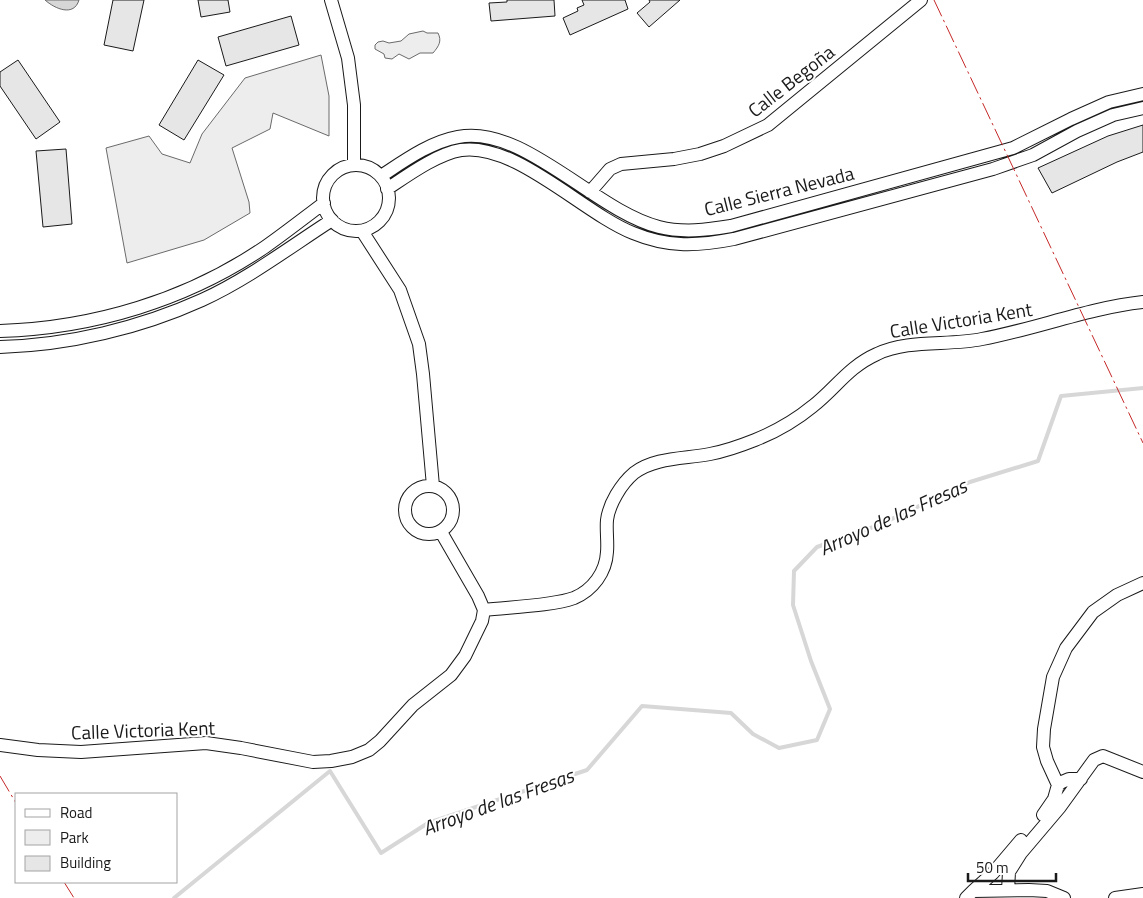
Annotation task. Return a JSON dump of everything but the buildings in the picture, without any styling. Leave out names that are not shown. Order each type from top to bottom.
[{"type":"street","points":[[331,0],[348,58],[354,105],[354,165]]},
{"type":"street","name":"Calle Begoña","points":[[590,192],[610,169],[621,164],[674,159],[700,154],[724,146],[768,125],[921,0]]},
{"type":"street","name":"Calle Sierra Nevada","points":[[381,176],[442,141],[459,136],[477,135],[500,140],[521,148],[614,208],[638,220],[660,228],[705,231],[731,226],[1013,148],[1109,102],[1143,94]]},
{"type":"street","name":"Calle Sierra Nevada","points":[[387,189],[430,162],[460,150],[476,149],[495,152],[514,160],[608,221],[633,233],[657,241],[682,245],[706,244],[734,239],[993,169],[1033,155],[1077,131],[1113,115],[1143,108]]},
{"type":"street","points":[[360,165],[374,170],[381,176],[387,189],[389,204],[382,218],[374,226],[362,230],[349,230],[332,220],[324,203],[324,192],[329,180],[339,170],[360,165]]},
{"type":"street","points":[[0,331],[65,325],[118,315],[196,286],[265,247],[324,203]]},
{"type":"street","points":[[0,347],[65,341],[123,328],[156,318],[203,300],[238,281],[332,220]]},
{"type":"street","points":[[362,230],[400,290],[419,344],[424,374],[433,486]]},
{"type":"street","name":"Calle Victoria Kent","points":[[0,745],[38,750],[81,752],[206,743],[313,762],[352,757],[369,750],[380,741],[413,705],[450,675],[465,656],[475,638],[484,610],[556,602],[574,598],[597,581],[604,568],[607,554],[607,520],[612,504],[621,487],[634,474],[649,465],[666,460],[711,454],[736,448],[763,437],[813,407],[844,375],[878,353],[897,347],[987,338],[1049,324],[1114,305],[1143,302]]},
{"type":"street","points":[[433,486],[446,492],[453,506],[454,513],[447,527],[441,532],[434,534],[420,533],[409,524],[405,511],[406,504],[413,492],[419,488],[433,486]]},
{"type":"street","points":[[441,532],[478,596],[484,610]]},
{"type":"street","points":[[1058,785],[1043,747],[1044,729],[1053,677],[1066,648],[1093,612],[1117,595],[1143,583]]},
{"type":"street","points":[[1008,890],[1009,872],[1021,853],[1081,779],[1094,760],[1103,756],[1143,772]]},
{"type":"street","points":[[970,894],[993,873],[1049,808],[1058,785],[1070,779],[1081,779]]},
{"type":"street","points":[[970,894],[1008,890],[1047,891],[1064,898]]},
{"type":"street","points":[[1115,898],[1143,894]]},
{"type":"green space","points":[[423,31],[438,33],[439,43],[433,53],[420,53],[409,59],[399,54],[392,59],[385,58],[384,54],[375,49],[375,45],[378,42],[401,41],[409,34]]},
{"type":"green space","points":[[321,55],[329,96],[329,136],[273,113],[270,129],[232,148],[249,202],[250,213],[204,240],[127,263],[106,148],[149,136],[162,154],[190,163],[202,134],[245,78]]},
{"type":"shaded area","points":[[45,0],[79,0],[73,8],[64,10]]},
{"type":"waterway","name":"Arroyo de las Fresas","points":[[174,898],[330,771],[381,853],[428,823],[587,770],[642,706],[731,713],[753,734],[779,748],[817,740],[830,709],[811,661],[793,605],[794,571],[817,547],[879,525],[970,482],[1038,461],[1061,396],[1143,388]]},
{"type":"power","points":[[934,0],[1143,443]]},
{"type":"power","points":[[0,776],[15,801]]},
{"type":"power","points":[[65,883],[74,898]]}]
